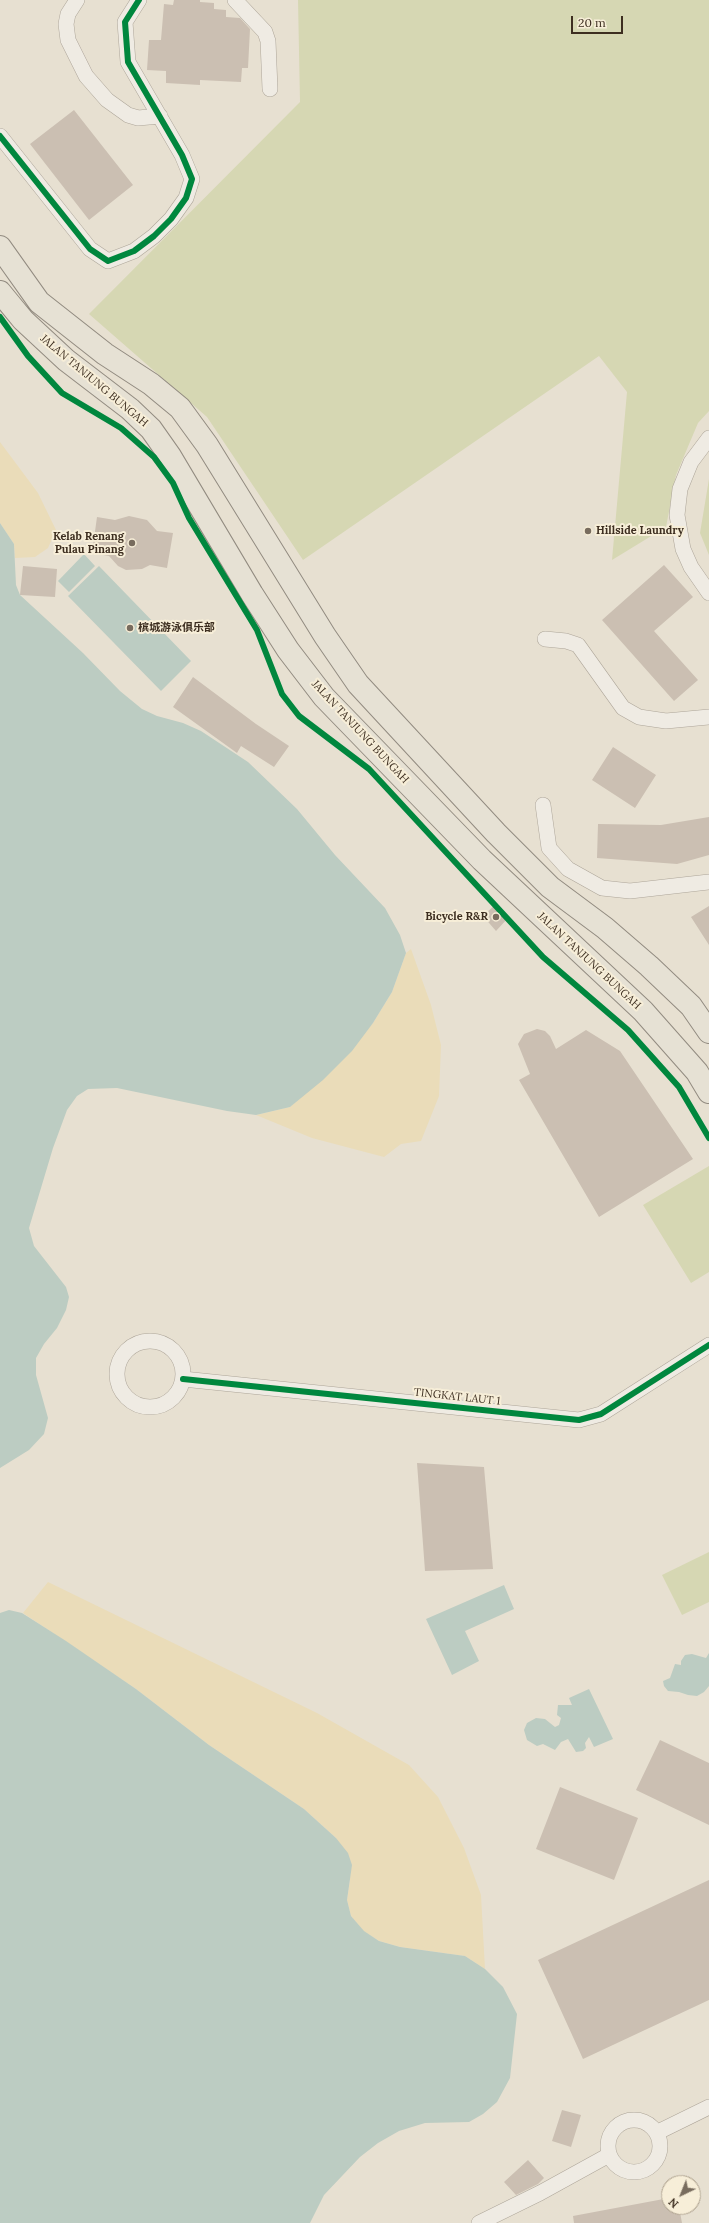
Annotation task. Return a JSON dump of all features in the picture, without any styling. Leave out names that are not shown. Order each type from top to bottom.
[{"type":"main road","points":[[0,247],[39,302],[105,354],[151,384],[180,408],[206,445],[325,636],[358,684],[496,833],[550,887],[605,928],[649,966],[691,1006],[709,1032]]},
{"type":"main road","name":"JALAN TANJUNG BUNGAH","points":[[0,292],[23,320],[66,360],[130,409],[151,429],[170,456],[252,594],[288,650],[324,697],[482,860],[643,1011],[697,1072],[709,1092]]},
{"type":"street","points":[[77,0],[68,14],[66,24],[68,40],[86,76],[107,100],[128,115],[138,118],[160,116]]},
{"type":"street","points":[[0,136],[90,249],[108,261],[134,251],[154,236],[171,219],[186,198],[192,179],[182,155],[128,62],[125,22],[138,0]]},
{"type":"street","points":[[235,0],[265,32],[268,41],[270,89]]},
{"type":"street","points":[[709,438],[691,462],[680,489],[677,515],[683,549],[691,567],[709,593]]},
{"type":"street","points":[[545,639],[566,641],[578,645],[623,708],[639,717],[666,721],[709,717]]},
{"type":"street","points":[[544,805],[549,848],[568,869],[602,888],[630,891],[709,882]]},
{"type":"street","points":[[152,1341],[162,1343],[172,1349],[179,1357],[183,1379],[180,1389],[169,1401],[154,1407],[143,1406],[133,1402],[125,1395],[119,1385],[118,1364],[124,1354],[131,1347],[141,1342],[152,1341]]},
{"type":"street","name":"TINGKAT LAUT 1","points":[[183,1379],[579,1420],[601,1414],[709,1345]]},
{"type":"street","points":[[658,2132],[709,2107]]},
{"type":"street","points":[[629,2120],[638,2120],[646,2123],[658,2132],[660,2146],[658,2155],[647,2169],[638,2172],[620,2169],[608,2155],[608,2137],[613,2129],[620,2123],[629,2120]]},
{"type":"street","points":[[479,2223],[540,2193],[608,2155]]},
{"type":"green space","points":[[298,0],[709,0],[709,411],[698,423],[676,475],[666,527],[612,560],[627,392],[599,356],[303,560],[207,417],[89,314],[300,102]]},
{"type":"green space","points":[[709,479],[709,555],[700,533]]},
{"type":"green space","points":[[709,1166],[709,1272],[691,1283],[643,1205]]},
{"type":"green space","points":[[709,1552],[709,1602],[682,1615],[662,1575]]},
{"type":"sand","points":[[0,442],[38,493],[56,530],[48,548],[35,557],[15,558],[14,544],[0,523]]},
{"type":"sand","points":[[411,949],[431,1005],[441,1045],[439,1096],[421,1141],[401,1144],[384,1157],[312,1138],[256,1115],[290,1107],[373,1023],[392,992],[406,953]]},
{"type":"sand","points":[[48,1582],[317,1713],[409,1765],[438,1797],[464,1848],[481,1895],[485,1969],[465,1956],[400,1947],[379,1941],[363,1931],[351,1916],[347,1900],[350,1880],[336,1838],[304,1809],[209,1745],[136,1689],[23,1613]]},
{"type":"shaded area","points":[[0,523],[14,544],[16,585],[20,595],[83,653],[120,691],[142,709],[157,716],[183,723],[201,731],[248,762],[297,809],[335,855],[385,908],[400,935],[406,953],[392,992],[373,1023],[352,1051],[323,1080],[290,1107],[256,1115],[227,1111],[117,1088],[88,1089],[77,1096],[67,1110],[53,1148],[29,1228],[34,1246],[66,1287],[69,1297],[66,1310],[57,1328],[44,1344],[36,1358],[36,1375],[48,1418],[44,1434],[29,1450],[0,1468]]},
{"type":"shaded area","points":[[84,554],[95,566],[69,592],[58,581]]},
{"type":"shaded area","name":"槟城游泳俱乐部","points":[[99,566],[191,661],[161,691],[68,596]]},
{"type":"shaded area","points":[[504,1585],[514,1609],[465,1631],[479,1661],[452,1675],[426,1619]]},
{"type":"shaded area","points":[[9,1610],[22,1613],[66,1641],[136,1689],[209,1745],[304,1809],[336,1838],[348,1853],[352,1865],[347,1900],[351,1916],[364,1931],[379,1941],[400,1947],[465,1956],[485,1969],[503,1987],[517,2014],[510,2078],[497,2102],[483,2114],[469,2122],[425,2123],[399,2131],[378,2143],[360,2157],[324,2195],[310,2223],[0,2223],[0,1613]]},
{"type":"shaded area","points":[[709,1653],[709,1686],[704,1692],[697,1696],[668,1691],[664,1686],[663,1681],[670,1678],[675,1664],[681,1665],[681,1661],[685,1655],[692,1654],[706,1658]]},
{"type":"shaded area","points":[[589,1689],[613,1739],[594,1747],[589,1737],[585,1743],[586,1748],[583,1751],[576,1752],[568,1739],[561,1742],[555,1750],[543,1744],[537,1746],[527,1740],[524,1730],[527,1723],[536,1718],[545,1719],[555,1727],[559,1725],[561,1718],[557,1715],[558,1705],[572,1705],[569,1698]]},
{"type":"building","points":[[174,0],[200,0],[200,2],[214,3],[214,9],[226,10],[226,17],[240,18],[250,29],[248,68],[242,68],[241,82],[200,80],[200,85],[166,83],[166,71],[147,70],[149,40],[161,40],[164,4],[173,5]]},
{"type":"building","points":[[74,110],[133,185],[89,220],[30,144]]},
{"type":"building","name":"Kelab Renang Pulau Pinang","points":[[129,516],[147,520],[157,531],[173,533],[167,568],[150,565],[142,569],[126,570],[118,566],[109,556],[92,553],[97,517],[115,520]]},
{"type":"building","points":[[664,565],[693,597],[654,631],[698,680],[674,701],[602,620]]},
{"type":"building","points":[[23,566],[57,569],[55,597],[20,595]]},
{"type":"building","points":[[193,677],[256,724],[289,746],[274,767],[241,746],[237,753],[173,707]]},
{"type":"building","points":[[613,747],[656,775],[635,808],[592,780]]},
{"type":"building","points":[[709,817],[709,855],[677,864],[597,858],[598,824],[661,825]]},
{"type":"building","name":"Bicycle R&R","points":[[497,903],[508,918],[496,931],[483,916]]},
{"type":"building","points":[[709,906],[709,945],[691,917]]},
{"type":"building","points":[[537,1029],[545,1031],[550,1036],[556,1049],[586,1030],[620,1051],[693,1159],[599,1217],[519,1080],[530,1074],[518,1044],[524,1034]]},
{"type":"building","points":[[417,1463],[484,1467],[493,1569],[425,1571]]},
{"type":"building","points":[[660,1740],[709,1763],[709,1825],[636,1790]]},
{"type":"building","points":[[560,1787],[638,1818],[614,1880],[536,1849]]},
{"type":"building","points":[[709,1880],[709,2000],[583,2059],[538,1960]]},
{"type":"building","points":[[562,2110],[581,2115],[571,2147],[552,2141]]},
{"type":"building","points":[[528,2160],[544,2178],[538,2184],[516,2195],[504,2182]]},
{"type":"building","points":[[661,2200],[661,2215],[680,2215],[682,2223],[574,2223],[573,2216]]},
{"type":"cycle path","points":[[0,136],[90,249],[108,261],[134,251],[154,236],[171,219],[186,198],[192,179],[182,155],[128,62],[125,22],[139,0]]},
{"type":"cycle path","points":[[0,317],[28,356],[62,393],[121,428],[154,457],[173,483],[189,518],[257,630],[282,694],[299,716],[369,769],[543,957],[628,1030],[679,1087],[709,1138]]},
{"type":"cycle path","points":[[183,1379],[579,1420],[601,1414],[709,1345]]},
{"type":"place","name":"Hillside Laundry","points":[[588,531]]},
{"type":"place","name":"Kelab Renang Pulau Pinang","points":[[132,543]]},
{"type":"place","name":"槟城游泳俱乐部","points":[[130,628]]},
{"type":"place","name":"Bicycle R&R","points":[[496,917]]}]
